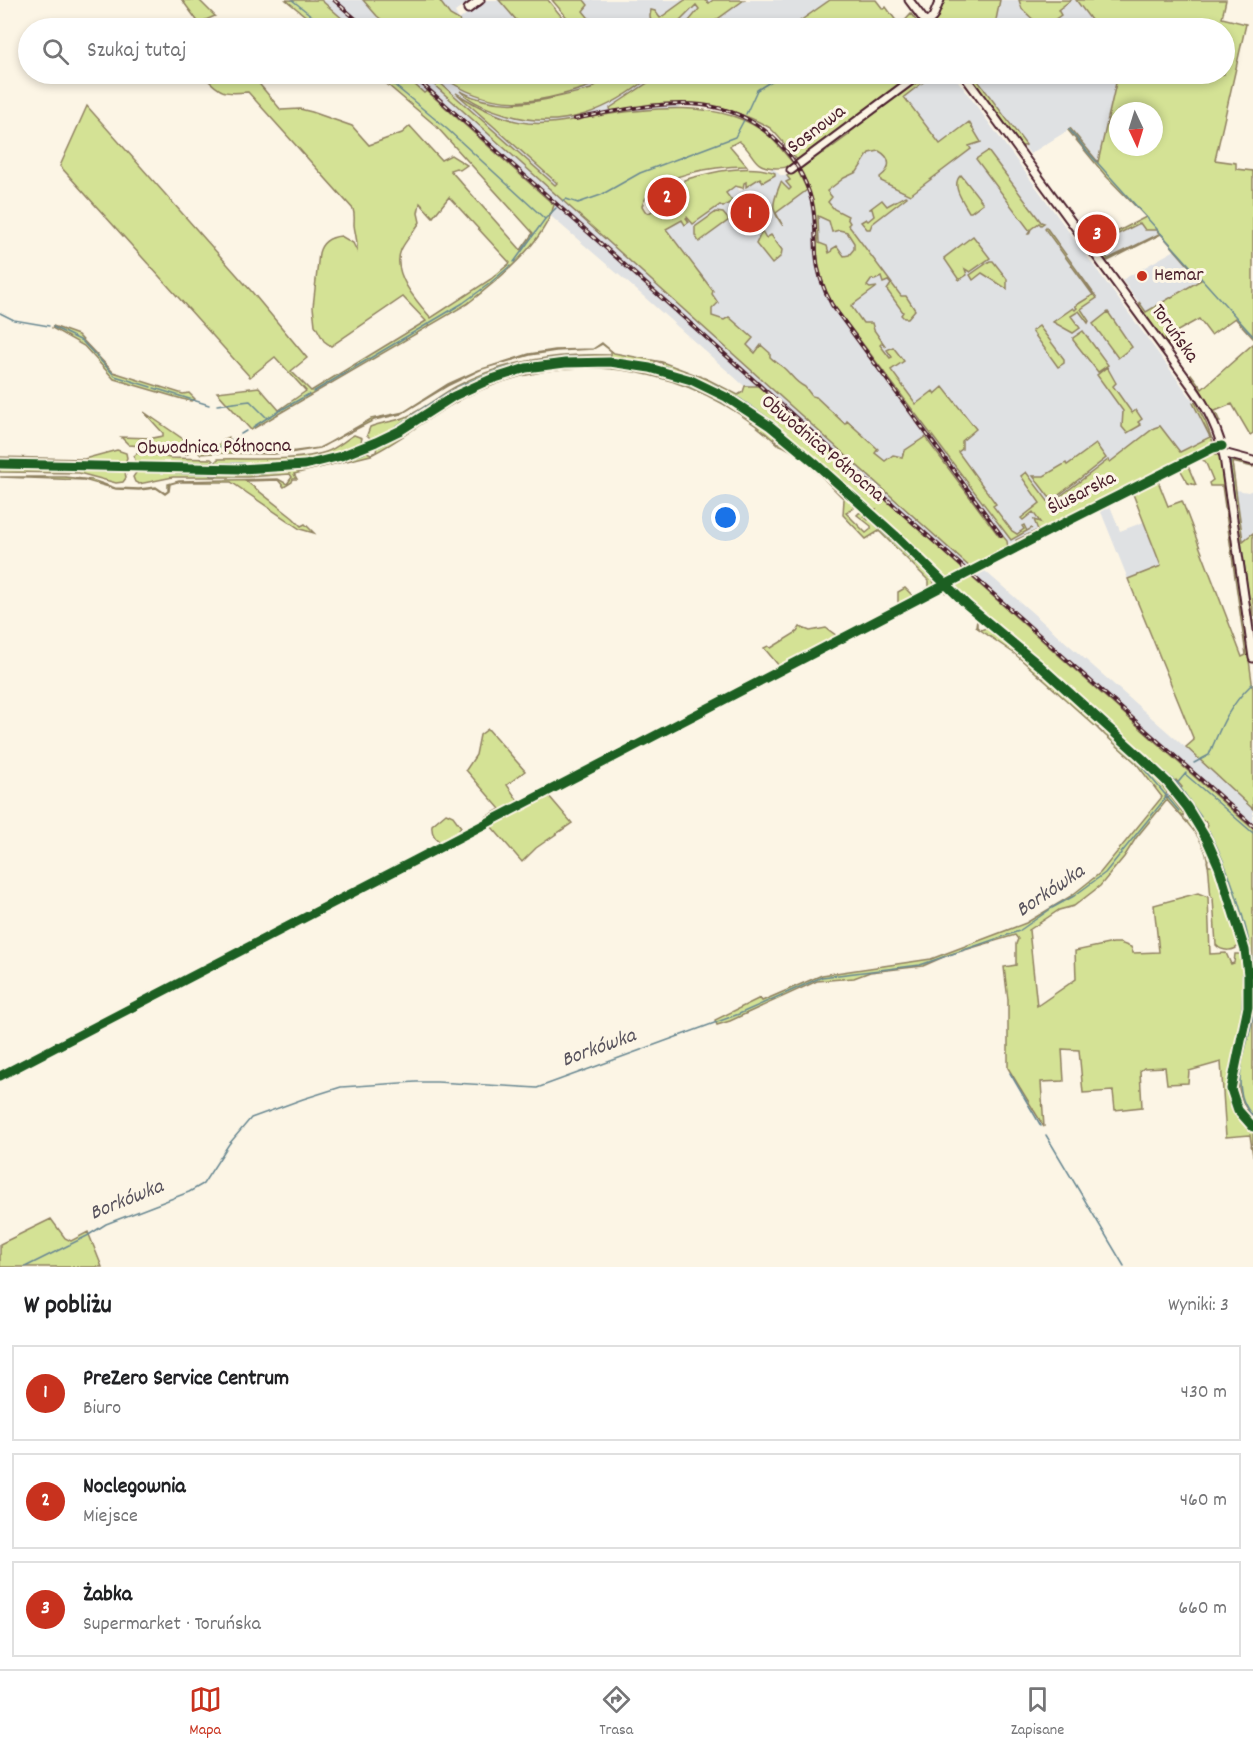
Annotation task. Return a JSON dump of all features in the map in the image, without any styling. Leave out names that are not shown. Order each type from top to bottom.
[{"type":"street","points":[[468,9],[480,0]]},
{"type":"street","points":[[909,0],[922,18]]},
{"type":"street","points":[[933,18],[940,0]]},
{"type":"street","name":"Sosnowa","points":[[791,170],[907,84]]},
{"type":"street","name":"Toruńska","points":[[970,84],[1201,399],[1215,425],[1222,450],[1253,658]]},
{"type":"street","name":"Obwodnica Północna","points":[[0,464],[241,469],[305,465],[341,456],[380,441],[454,396],[501,375],[526,368],[565,363],[630,364],[663,371],[700,384],[726,397],[760,418],[817,465],[896,536],[979,616],[1045,670],[1151,766],[1180,798],[1200,827],[1213,853],[1228,890],[1240,931],[1247,964],[1248,986],[1246,1018],[1231,1085],[1234,1101],[1242,1116],[1253,1127]]},
{"type":"street","name":"Ślusarska","points":[[0,1076],[1192,458],[1213,448],[1222,450]]},
{"type":"street","points":[[1222,450],[1252,459]]},
{"type":"street","name":"Obwodnica Północna","points":[[1234,1073],[1239,1102],[1253,1121]]},
{"type":"shaded area","points":[[286,0],[471,0],[455,12],[458,18],[308,18]]},
{"type":"shaded area","points":[[484,0],[499,0],[515,18],[462,18]]},
{"type":"shaded area","points":[[584,0],[851,0],[827,18],[589,18],[582,10],[588,5]]},
{"type":"shaded area","points":[[1000,0],[1080,0],[1094,18],[990,18]]},
{"type":"shaded area","points":[[388,84],[736,84],[720,93],[665,112],[631,250],[735,185],[740,191],[773,168],[780,175],[796,176],[914,111],[904,96],[920,84],[960,84],[1194,402],[1213,442],[977,564],[1253,807],[1253,844],[998,617],[950,569],[633,287],[546,212],[467,152]]},
{"type":"shaded area","points":[[978,84],[1116,84],[1112,102],[1109,102],[1109,114],[1098,162],[1070,129],[1030,154]]},
{"type":"shaded area","points":[[1146,217],[1161,234],[1108,261],[1095,243]]},
{"type":"shaded area","points":[[1175,250],[1201,281],[1146,312],[1122,280]]},
{"type":"shaded area","points":[[1236,490],[1248,492],[1253,490],[1253,533],[1243,541]]},
{"type":"shaded area","points":[[1110,506],[1120,531],[1144,522],[1161,566],[1128,579],[1101,512]]},
{"type":"green space","points":[[182,0],[199,0],[215,16],[195,18]]},
{"type":"green space","points":[[286,0],[321,0],[342,18],[308,18]]},
{"type":"green space","points":[[363,0],[439,0],[450,15],[455,18],[380,18]]},
{"type":"green space","points":[[499,0],[548,0],[563,18],[515,18]]},
{"type":"green space","points":[[552,0],[584,0],[588,5],[583,11],[589,18],[567,18]]},
{"type":"green space","points":[[685,0],[704,0],[709,3],[713,0],[744,0],[719,18],[692,18],[699,9],[696,5],[683,18],[660,18]]},
{"type":"green space","points":[[830,0],[876,0],[883,9],[886,7],[894,18],[804,18]]},
{"type":"green space","points":[[943,0],[1000,0],[996,18],[936,18]]},
{"type":"green space","points":[[1019,0],[1071,0],[1058,10],[1061,15],[1057,18],[1032,18],[1022,9]]},
{"type":"green space","points":[[1076,0],[1226,0],[1222,18],[1090,18]]},
{"type":"green space","points":[[651,10],[655,11],[660,18],[650,18]]},
{"type":"green space","points":[[1235,21],[1246,24],[1235,72]]},
{"type":"green space","points":[[212,84],[259,84],[281,110],[300,109],[352,126],[369,145],[402,133],[410,126],[441,160],[451,155],[467,165],[460,170],[456,168],[450,170],[521,250],[533,233],[436,126],[387,84],[414,84],[424,93],[427,91],[554,205],[549,219],[518,260],[467,304],[251,430],[217,392],[259,387],[279,410],[306,391],[275,357],[250,377],[60,166],[87,106],[252,292],[307,358],[291,371],[311,391],[426,321],[403,297],[331,346],[324,341],[315,325],[313,307],[319,253],[327,240],[341,236],[353,243],[357,251],[353,209],[248,92],[224,92]],"holes":[[[449,197],[510,263],[491,279],[431,318],[407,287],[402,277],[399,259],[401,250],[420,222],[418,213],[420,203],[433,217]]]},
{"type":"green space","points":[[433,84],[441,84],[555,185],[557,183],[456,93],[490,112],[528,123],[552,123],[635,111],[684,108],[730,115],[751,124],[769,136],[793,163],[780,168],[762,165],[739,141],[730,146],[747,166],[704,170],[672,179],[648,195],[642,206],[649,213],[681,193],[679,190],[684,187],[684,180],[694,177],[742,169],[775,173],[763,182],[760,178],[746,187],[746,182],[744,183],[743,188],[735,186],[726,193],[732,201],[723,207],[720,205],[693,224],[687,217],[689,222],[685,225],[682,220],[666,229],[713,291],[712,294],[718,303],[712,309],[712,316],[724,320],[729,317],[753,338],[747,345],[755,353],[761,345],[770,353],[770,357],[805,387],[812,396],[816,397],[845,424],[847,421],[878,449],[875,453],[885,461],[893,455],[902,457],[904,451],[925,437],[999,536],[1002,535],[1007,541],[1008,549],[972,569]]},
{"type":"green space","points":[[455,84],[593,84],[552,97],[514,102],[477,95]]},
{"type":"green space","points":[[597,84],[641,84],[620,98],[585,114],[566,119],[547,120],[526,119],[487,108],[460,91],[492,102],[525,103],[591,89]]},
{"type":"green space","points":[[646,84],[900,84],[797,160],[770,128],[728,110],[695,104],[611,111],[610,108]]},
{"type":"green space","points":[[911,84],[921,84],[904,97],[940,144],[969,122],[981,142],[969,146],[971,149],[910,195],[881,181],[880,177],[888,167],[888,160],[879,151],[869,153],[857,172],[844,178],[827,191],[832,197],[828,202],[834,209],[848,216],[850,223],[848,225],[901,296],[906,296],[915,310],[908,318],[904,318],[901,315],[903,312],[887,290],[891,284],[888,281],[883,283],[881,277],[872,279],[867,286],[877,287],[851,306],[863,323],[872,323],[886,347],[882,343],[880,345],[890,358],[892,357],[887,350],[893,347],[904,361],[891,370],[916,404],[933,391],[935,394],[943,387],[976,429],[962,441],[962,449],[958,452],[996,504],[993,506],[1012,531],[1017,534],[1024,529],[1022,526],[1024,525],[1027,531],[1011,540],[831,302],[824,288],[818,265],[814,207],[807,183],[799,167],[822,151],[824,153],[850,134],[849,131]],"holes":[[[818,216],[829,221],[832,232],[839,230],[847,232],[854,243],[854,249],[849,255],[844,256],[837,246],[829,253],[827,246],[819,243]]]},
{"type":"green space","points":[[974,84],[980,84],[1026,145],[1020,146]]},
{"type":"green space","points":[[1116,84],[1232,84],[1215,160],[1236,163],[1236,169],[1253,171],[1253,338],[1235,318],[1211,335],[1199,319],[1165,338],[1169,345],[1166,344],[1140,308],[1139,302],[1146,312],[1201,280],[1161,234],[1108,261],[1101,257],[1100,249],[1108,259],[1159,234],[1157,230],[1145,230],[1140,223],[1100,243],[1093,244],[1146,217],[1105,175],[1068,130],[1070,128],[1098,162],[1109,114],[1109,156],[1163,156],[1163,102],[1112,102]]},
{"type":"green space","points":[[988,151],[1044,223],[1041,225],[1039,223],[1031,229],[1029,234],[1030,231],[976,159]]},
{"type":"green space","points":[[797,169],[807,190],[776,213],[783,226],[776,214],[774,209],[774,200],[781,182],[789,190],[791,188],[786,182],[790,180],[787,176]]},
{"type":"green space","points":[[961,175],[983,203],[971,212],[957,188]]},
{"type":"green space","points":[[907,197],[872,224],[870,229],[867,229],[861,222],[866,219],[868,221],[874,216],[870,209],[882,200],[887,206]]},
{"type":"green space","points":[[716,212],[723,213],[729,220],[699,242],[695,235],[695,227]]},
{"type":"green space","points":[[1046,227],[1097,298],[1081,309],[1088,323],[1079,311],[1071,316],[1080,328],[1073,333],[1053,322],[1073,308],[1075,310],[1077,308],[1075,306],[1093,295],[1045,229]]},
{"type":"green space","points":[[762,231],[766,238],[771,235],[782,250],[781,256],[772,264],[756,244]]},
{"type":"green space","points":[[973,236],[990,258],[970,272],[965,269],[967,275],[959,280],[944,258]]},
{"type":"green space","points":[[993,261],[1007,279],[1007,289],[982,273],[973,280],[970,275]]},
{"type":"green space","points":[[1108,312],[1132,347],[1118,358],[1093,324]]},
{"type":"green space","points":[[53,326],[78,335],[113,372],[183,394],[189,393],[195,399],[191,401],[182,399],[114,379],[84,346],[52,328]]},
{"type":"green space","points":[[1039,326],[1064,359],[1064,363],[1058,367],[1032,331]]},
{"type":"green space","points":[[1083,331],[1108,365],[1098,372],[1073,340]]},
{"type":"green space","points":[[602,343],[614,353],[662,362],[707,379],[738,395],[743,392],[745,386],[758,386],[966,572],[948,578],[942,576],[875,511],[876,509],[873,510],[776,427],[723,393],[664,368],[662,363],[656,361],[652,365],[626,361],[575,360],[525,366],[500,373],[452,393],[378,438],[371,439],[367,435],[370,427],[406,417],[457,386],[494,370],[552,357],[611,355],[611,351],[602,344],[593,349]]},
{"type":"green space","points":[[1253,344],[1253,433],[1250,435],[1232,404],[1215,411],[1220,422],[1217,422],[1203,394],[1190,375],[1202,389]]},
{"type":"green space","points":[[593,349],[530,355],[483,369],[529,354],[555,350]]},
{"type":"green space","points":[[589,365],[616,367],[665,376],[709,393],[752,417],[774,433],[774,439],[778,443],[785,442],[853,502],[854,508],[846,513],[866,533],[871,526],[857,515],[859,513],[864,512],[868,520],[870,518],[906,550],[925,569],[934,584],[925,593],[898,607],[898,592],[905,588],[913,596],[929,587],[929,581],[879,531],[866,539],[843,515],[844,499],[812,468],[795,453],[778,444],[745,418],[709,397],[672,381],[633,372],[593,368],[553,370],[512,379],[459,401],[396,441],[371,455],[294,474],[297,479],[293,479],[284,487],[278,480],[246,481],[301,526],[305,524],[314,533],[300,529],[231,482],[177,482],[170,484],[169,491],[165,494],[156,488],[116,489],[84,480],[0,477],[65,477],[92,480],[115,488],[156,487],[165,493],[168,491],[168,484],[179,481],[278,479],[287,484],[292,477],[290,474],[247,477],[173,477],[139,484],[133,477],[138,470],[210,472],[211,476],[217,476],[218,472],[274,471],[311,467],[365,451],[371,454],[376,452],[377,446],[444,405],[478,388],[532,371]]},
{"type":"green space","points":[[1107,367],[1116,383],[1113,386],[1132,413],[1136,410],[1142,419],[1138,422],[1141,425],[1127,433],[1122,427],[1123,411],[1097,375]]},
{"type":"green space","points":[[482,369],[447,386],[401,414],[374,420],[329,443],[371,419],[404,412],[448,384]]},
{"type":"green space","points":[[1195,402],[1214,445],[1021,544],[1016,544],[1016,540],[1038,530],[1034,520],[1040,522],[1033,512],[1023,520],[1021,518],[1040,503],[1021,476],[1026,472],[1050,504],[1154,428],[1160,426],[1180,452],[1210,437],[1193,403]]},
{"type":"green space","points":[[144,412],[199,450],[210,451],[228,437],[241,453],[282,453],[274,454],[218,453],[216,449],[213,453],[200,454],[193,447],[188,454],[129,445],[121,437],[163,436],[163,433]]},
{"type":"green space","points":[[354,435],[362,438],[360,446],[359,444],[341,452],[306,460],[236,465],[218,465],[216,461],[218,459],[287,458],[315,455],[330,450]]},
{"type":"green space","points":[[1096,444],[1106,458],[1055,498],[1049,497],[1033,476],[1044,476],[1066,463],[1067,465]]},
{"type":"green space","points":[[117,450],[126,453],[125,462],[0,461],[0,457],[84,459]]},
{"type":"green space","points":[[140,451],[170,458],[211,459],[213,461],[211,465],[139,463],[135,461],[134,456]]},
{"type":"green space","points":[[1213,452],[1221,457],[1253,689],[1253,809],[1186,747],[1194,740],[1128,579],[1161,566],[1133,494],[1105,508],[1105,505],[1196,460],[1188,466],[1196,485],[1188,483],[1180,469],[1158,481],[1168,506],[1182,501],[1242,657],[1246,655],[1222,486],[1210,486],[1209,483],[1213,480],[1205,461],[1198,459]]},
{"type":"green space","points":[[1232,458],[1253,463],[1253,467],[1232,462],[1243,541],[1253,533],[1253,642],[1228,464]]},
{"type":"green space","points":[[0,468],[121,470],[125,472],[126,478],[123,482],[116,483],[79,473],[0,472]]},
{"type":"green space","points":[[969,575],[1253,829],[1253,1117],[1245,1106],[1238,1082],[1250,1017],[1245,945],[1233,898],[1206,831],[1208,825],[1205,821],[1200,820],[1178,789],[1182,787],[1176,780],[1173,783],[1053,673],[959,593],[956,587],[958,581]]},
{"type":"green space","points":[[942,592],[948,592],[977,620],[948,593]]},
{"type":"green space","points":[[977,620],[977,627],[981,630],[990,629],[1036,667],[1035,669],[1039,669],[1038,675],[1015,654],[976,627]]},
{"type":"green space","points":[[800,627],[810,631],[826,628],[837,636],[780,667],[764,648],[768,646],[771,648],[797,632]]},
{"type":"green space","points":[[1042,678],[1049,678],[1099,724],[1098,729]]},
{"type":"green space","points":[[488,729],[525,771],[507,785],[523,808],[548,795],[572,823],[536,848],[522,862],[484,818],[500,809],[466,770],[476,755],[480,735]]},
{"type":"green space","points":[[1109,732],[1140,760],[1167,792],[1165,797],[1167,799],[1170,796],[1184,814],[1182,817],[1167,800],[1100,886],[1074,906],[1059,910],[1029,930],[1037,1006],[1076,979],[1075,951],[1120,943],[1131,947],[1133,953],[1159,952],[1154,905],[1198,893],[1208,897],[1210,954],[1226,953],[1231,964],[1234,963],[1235,954],[1243,957],[1243,1010],[1229,1082],[1233,1107],[1240,1119],[1253,1130],[1251,1145],[1250,1135],[1226,1137],[1221,1062],[1189,1071],[1188,1083],[1167,1084],[1165,1067],[1144,1068],[1140,1071],[1142,1107],[1115,1110],[1113,1091],[1083,1093],[1079,1050],[1062,1049],[1064,1081],[1041,1082],[1044,1127],[1008,1068],[1008,1000],[1004,967],[1016,965],[1018,939],[1015,935],[948,955],[923,966],[870,972],[854,978],[817,981],[717,1025],[715,1020],[760,998],[762,1001],[822,975],[931,959],[1026,923],[1071,896],[1100,873],[1162,797],[1136,763],[1103,733]]},
{"type":"green space","points":[[446,813],[453,816],[461,827],[459,829],[461,833],[443,843],[434,836],[432,825]]},
{"type":"green space","points":[[1183,818],[1193,822],[1210,854],[1207,861],[1203,846]]},
{"type":"green space","points":[[1208,866],[1216,868],[1240,944],[1232,950],[1225,950],[1216,945]]},
{"type":"green space","points":[[51,1219],[65,1238],[71,1241],[88,1232],[102,1267],[0,1267],[0,1244]]},
{"type":"waterway","points":[[292,0],[314,18]]},
{"type":"waterway","points":[[393,84],[447,129],[545,219]]},
{"type":"waterway","points":[[746,114],[757,90],[767,84]]},
{"type":"waterway","points":[[563,201],[566,199],[578,203],[601,195],[640,173],[735,137],[744,120]]},
{"type":"waterway","points":[[1069,129],[1253,336]]},
{"type":"waterway","points":[[514,262],[545,219],[556,208]]},
{"type":"waterway","points":[[313,392],[463,303],[510,266]]},
{"type":"waterway","points":[[0,313],[14,320],[49,326]]},
{"type":"waterway","points":[[53,327],[82,341],[115,376],[151,387]]},
{"type":"waterway","points":[[375,438],[449,392],[473,380],[522,364],[572,357],[598,357],[650,363]]},
{"type":"waterway","points":[[379,447],[469,393],[509,378],[549,368],[588,366],[626,368],[664,377],[701,391],[737,410],[772,434]]},
{"type":"waterway","points":[[665,366],[715,385],[773,421],[859,495],[943,575]]},
{"type":"waterway","points":[[154,388],[209,405]]},
{"type":"waterway","points":[[217,405],[250,401],[267,418],[309,394]]},
{"type":"waterway","points":[[253,427],[267,418]]},
{"type":"waterway","points":[[241,434],[246,431]]},
{"type":"waterway","points":[[215,453],[216,449],[239,436]]},
{"type":"waterway","points":[[784,443],[852,503]]},
{"type":"waterway","points":[[139,462],[279,463],[315,458],[355,447]]},
{"type":"waterway","points":[[139,472],[224,475],[281,472],[337,462],[365,453]]},
{"type":"waterway","points":[[0,460],[121,462]]},
{"type":"waterway","points":[[1236,460],[1231,460],[1230,464],[1253,627]]},
{"type":"waterway","points":[[0,469],[121,472]]},
{"type":"waterway","points":[[865,515],[930,577]]},
{"type":"waterway","points":[[970,601],[1042,661],[1177,783]]},
{"type":"waterway","points":[[989,630],[1037,669]]},
{"type":"waterway","points":[[1048,679],[1096,723]]},
{"type":"waterway","name":"Borkówka","points":[[1194,763],[1209,755],[1231,708],[1252,684]]},
{"type":"waterway","points":[[1108,735],[1138,762],[1179,811]]},
{"type":"waterway","name":"Borkówka","points":[[1175,786],[1186,773]]},
{"type":"waterway","points":[[1185,774],[1253,833]]},
{"type":"waterway","points":[[1177,783],[1201,817]]},
{"type":"waterway","name":"Borkówka","points":[[25,1267],[106,1224],[189,1192],[203,1184],[229,1144],[251,1118],[303,1099],[341,1087],[416,1082],[537,1088],[739,1014],[822,977],[920,965],[1019,931],[1105,873],[1168,795]]},
{"type":"waterway","points":[[1191,823],[1209,855]]},
{"type":"waterway","points":[[1209,831],[1236,896],[1253,964]]},
{"type":"waterway","points":[[1215,869],[1238,943]]},
{"type":"waterway","points":[[1241,959],[1243,985],[1241,1012],[1229,1071],[1228,1097],[1232,1109],[1240,1120],[1253,1131]]},
{"type":"waterway","points":[[1253,1015],[1240,1080],[1245,1105],[1253,1116]]},
{"type":"waterway","points":[[1010,1073],[1041,1126]]},
{"type":"waterway","points":[[1046,1135],[1124,1266]]},
{"type":"railway","points":[[334,0],[355,18]]},
{"type":"railway","points":[[422,84],[1253,826]]},
{"type":"railway","points":[[575,119],[671,104],[702,105],[740,116],[757,125],[772,137],[797,166],[806,183],[815,221],[818,266],[823,286],[832,305],[1001,535]]},
{"type":"cycle path","points":[[0,464],[241,469],[305,465],[341,456],[376,442],[401,430],[454,396],[489,380],[526,368],[565,363],[610,362],[650,368],[691,380],[726,397],[770,426],[817,465],[895,535],[967,605],[1039,665],[1142,758],[1167,782],[1187,807],[1207,840],[1219,867],[1245,950],[1248,1007],[1231,1089],[1238,1110],[1253,1127]]},
{"type":"cycle path","points":[[0,1076],[1070,520],[1213,448],[1222,446]]},
{"type":"place","name":"Noclegownia","points":[[667,197]]},
{"type":"place","name":"PreZero Service Centrum","points":[[750,213]]},
{"type":"place","name":"Żabka","points":[[1097,234]]},
{"type":"place","name":"Hemar","points":[[1142,276]]}]
